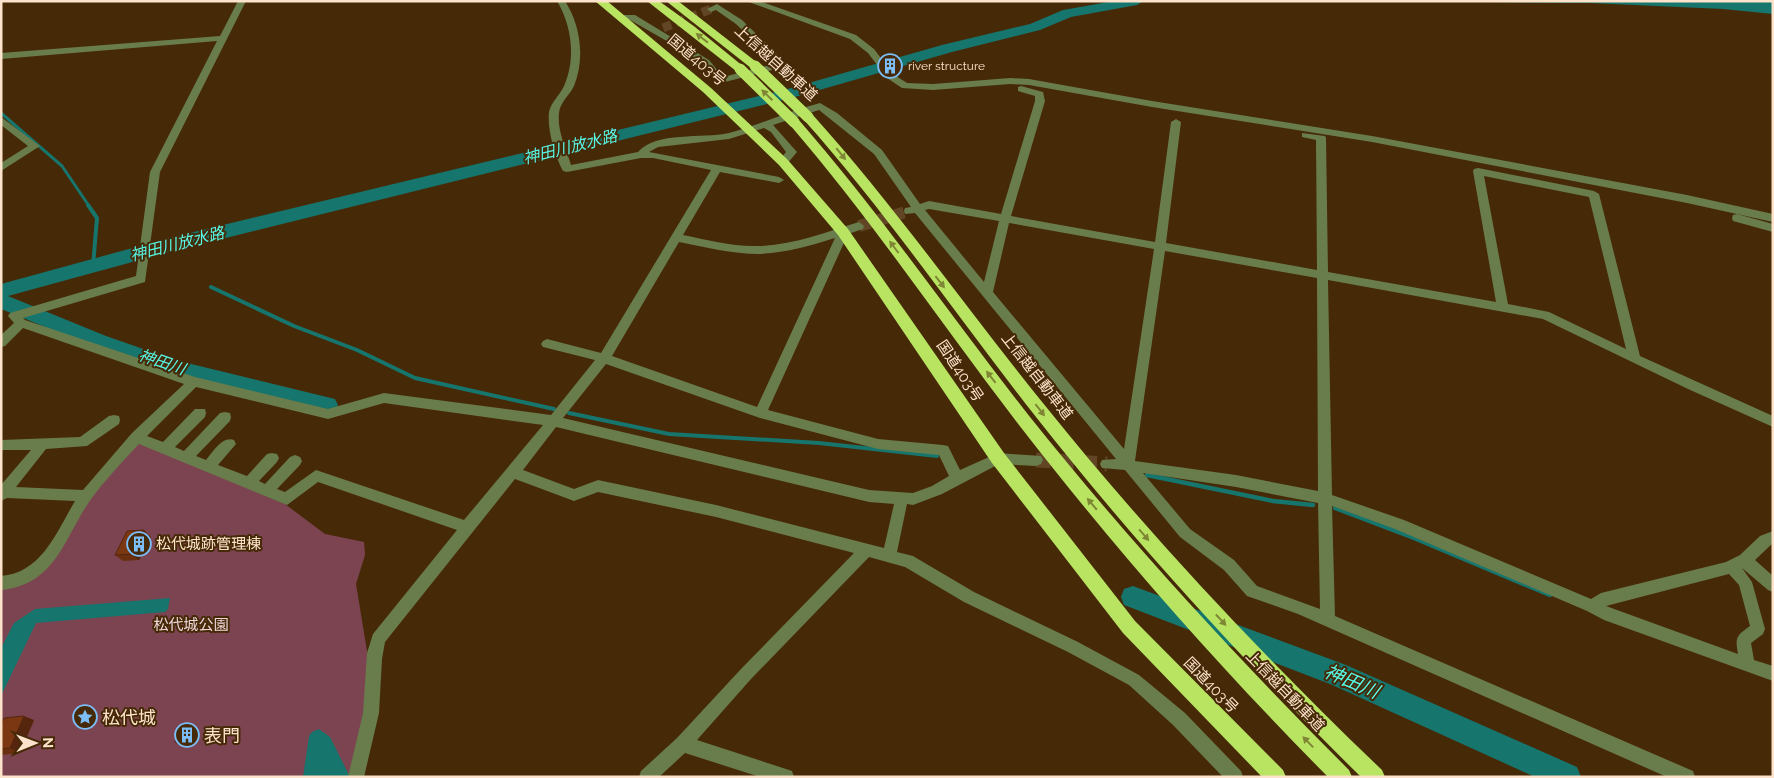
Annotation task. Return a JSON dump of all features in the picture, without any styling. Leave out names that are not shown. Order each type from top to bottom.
[{"type":"highway","name":"国道403号","points":[[600,1],[707,90],[783,162],[843,232],[998,458],[1129,627],[1276,777]]},
{"type":"highway","name":"上信越自動車道","points":[[652,1],[691,29],[740,69],[794,122],[844,180],[1025,422],[1158,582],[1240,672],[1342,777]]},
{"type":"highway","name":"上信越自動車道","points":[[671,1],[755,66],[808,117],[858,174],[1042,414],[1187,584],[1271,674],[1375,777]]},
{"type":"street","points":[[242,1],[155,172],[142,279],[14,316],[21,323],[194,382],[328,414],[339,413],[368,400],[384,398],[554,422],[869,496],[913,499],[937,490],[998,458],[1036,460]]},
{"type":"street","points":[[561,1],[574,28],[574,67],[568,88],[554,110],[555,134],[567,169],[641,155],[653,155],[779,180]]},
{"type":"street","points":[[750,1],[853,37],[871,51],[890,76],[910,87],[1010,81],[1029,82],[1364,138],[1687,199],[1773,218]]},
{"type":"street","points":[[620,18],[632,17],[660,30],[706,62],[721,80],[777,66],[780,62],[738,22],[717,7],[711,9]]},
{"type":"street","points":[[1,56],[223,38]]},
{"type":"street","points":[[946,86],[961,90],[1021,89],[1040,94],[1040,101],[1005,219],[987,294]]},
{"type":"street","points":[[641,155],[648,147],[656,144],[729,136],[746,126],[766,124],[820,106],[834,115],[878,152],[913,209],[987,294],[1185,533],[1229,565],[1252,591],[1301,608],[1687,777]]},
{"type":"street","points":[[1243,118],[1266,126],[1321,138],[1324,498],[1328,620]]},
{"type":"street","points":[[1,120],[35,146],[1,168]]},
{"type":"street","points":[[1128,465],[1176,122]]},
{"type":"street","points":[[766,124],[774,130],[792,152],[783,162]]},
{"type":"street","points":[[356,777],[373,694],[372,666],[374,650],[378,640],[604,358],[718,167]]},
{"type":"street","points":[[1503,308],[1478,171],[1594,194],[1635,360]]},
{"type":"street","points":[[1687,199],[1705,208],[1773,228]]},
{"type":"street","points":[[913,209],[929,205],[1545,316],[1635,360],[1773,422]]},
{"type":"street","points":[[677,238],[733,248],[759,250],[843,232],[859,226]]},
{"type":"street","points":[[760,413],[843,232]]},
{"type":"street","points":[[817,238],[830,259]]},
{"type":"street","points":[[1,343],[21,323]]},
{"type":"street","points":[[547,344],[604,358],[760,413],[878,444],[943,450],[957,478]]},
{"type":"street","points":[[1,583],[20,578],[35,570],[51,555],[86,496],[137,437],[194,382]]},
{"type":"street","points":[[165,448],[200,412]]},
{"type":"street","points":[[186,457],[225,416]]},
{"type":"street","points":[[1,445],[82,442],[114,420]]},
{"type":"street","points":[[137,437],[287,498],[316,476],[467,527]]},
{"type":"street","points":[[3,494],[43,444]]},
{"type":"street","points":[[208,466],[229,444]]},
{"type":"street","points":[[250,482],[272,458]]},
{"type":"street","points":[[268,490],[295,461]]},
{"type":"street","points":[[1107,464],[1128,465],[1236,481],[1324,498],[1399,524],[1609,615],[1773,674]]},
{"type":"street","points":[[513,472],[574,495],[598,486],[716,510],[908,561],[968,597],[1072,647],[1134,680],[1179,719],[1235,777]]},
{"type":"street","points":[[3,494],[86,496]]},
{"type":"street","points":[[889,556],[902,498]]},
{"type":"street","points":[[1592,606],[1602,600],[1739,563],[1765,540],[1773,537]]},
{"type":"street","points":[[647,777],[683,744],[746,674],[867,550]]},
{"type":"street","points":[[1739,563],[1773,586]]},
{"type":"street","points":[[1739,563],[1758,629],[1743,640],[1747,665]]},
{"type":"street","points":[[683,744],[786,777]]},
{"type":"green space","name":"松代城公園","points":[[136,441],[285,504],[325,534],[364,542],[365,555],[356,584],[367,651],[367,697],[350,777],[1,777],[1,588],[27,580],[94,490]]},
{"type":"water","points":[[1377,1],[1773,1],[1773,14],[1723,9],[1590,3]]},
{"type":"water","points":[[170,598],[168,609],[165,612],[36,623],[1,696],[1,648],[14,623],[35,609]]},
{"type":"water","points":[[319,729],[330,737],[350,777],[303,777],[309,736],[312,732]]},
{"type":"building","points":[[144,530],[131,554],[115,555],[127,531]]},
{"type":"building","points":[[24,716],[10,748],[1,749],[1,724],[4,718]]},
{"type":"building","points":[[191,724],[188,739],[175,742],[178,726]]},
{"type":"waterway","name":"神田川放水路","points":[[1,291],[169,245],[789,94],[947,48],[1035,27],[1068,13],[1137,1]]},
{"type":"waterway","points":[[1,113],[62,166],[89,206]]},
{"type":"waterway","points":[[88,205],[97,218],[93,266]]},
{"type":"waterway","name":"神田川放水路","points":[[169,245],[174,249]]},
{"type":"waterway","points":[[211,287],[294,326],[357,350],[415,378],[554,409]]},
{"type":"waterway","name":"神田川","points":[[1,301],[99,341],[173,368],[327,405]]},
{"type":"waterway","points":[[569,413],[669,434],[819,443],[937,456]]},
{"type":"waterway","points":[[1147,475],[1273,501],[1313,505]]},
{"type":"waterway","points":[[1335,508],[1414,538],[1550,595]]},
{"type":"waterway","name":"神田川","points":[[1133,597],[1337,674],[1567,777]]},
{"type":"tunnel","points":[[663,28],[711,9]]},
{"type":"tunnel","points":[[859,226],[909,211]]},
{"type":"tunnel","points":[[1054,461],[1036,460],[1107,464]]},
{"type":"place","name":"river structure","points":[[890,66]]},
{"type":"place","name":"松代城跡管理棟","points":[[139,544]]},
{"type":"place","name":"松代城","points":[[85,717]]},
{"type":"place","name":"表門","points":[[187,735]]}]
